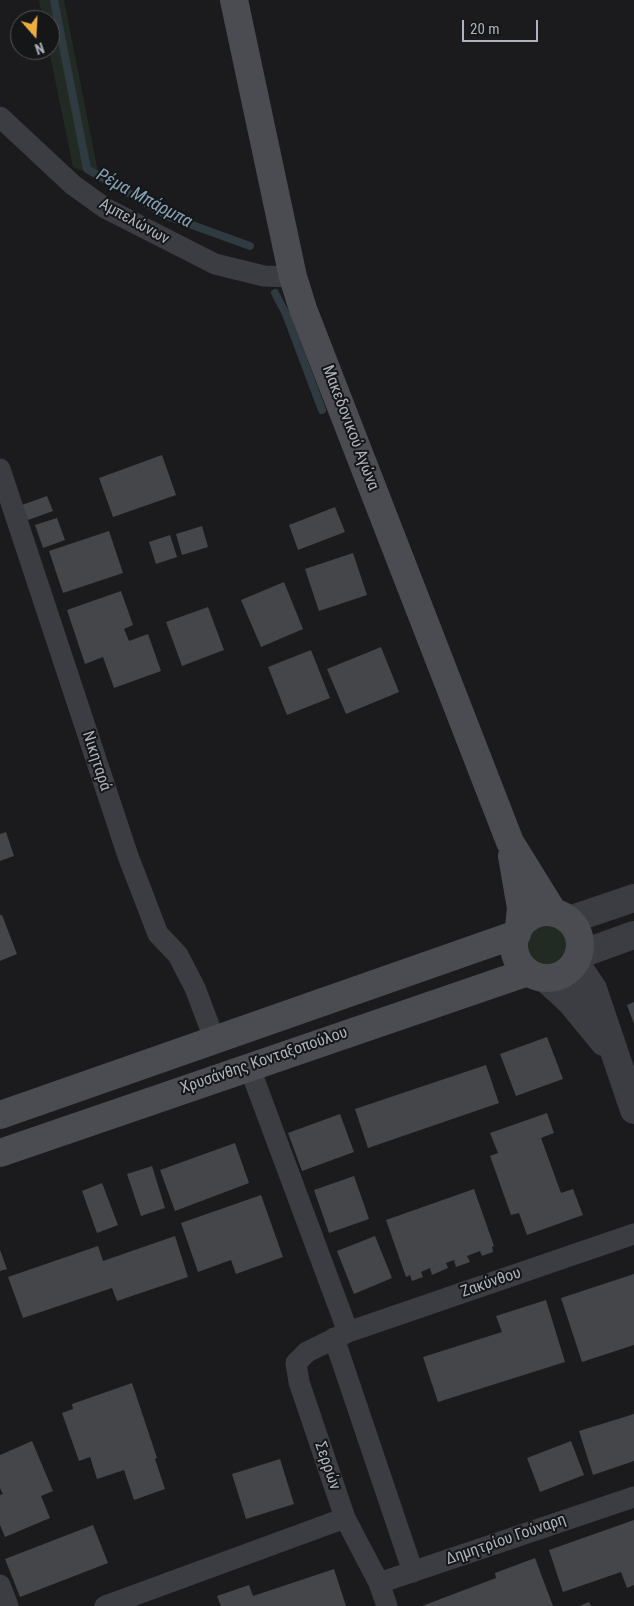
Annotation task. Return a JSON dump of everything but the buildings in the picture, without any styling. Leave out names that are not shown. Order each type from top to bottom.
[{"type":"main road","name":"Μακεδονικού Αγώνα","points":[[234,0],[293,277],[510,842]]},
{"type":"main road","points":[[510,842],[561,916],[579,936],[577,959],[562,974],[536,975],[516,954],[514,944],[521,908],[510,842]]},
{"type":"main road","points":[[0,1115],[215,1041],[518,931],[534,915],[543,912],[561,916]]},
{"type":"main road","name":"Χρυσάνθης Κονταξοπούλου","points":[[0,1153],[249,1066],[536,975]]},
{"type":"street","name":"Αμπελώνων","points":[[0,117],[74,185],[105,208],[215,264],[264,276],[293,277]]},
{"type":"street","name":"Νικηταρά","points":[[0,469],[128,856],[158,934],[178,955],[195,988],[215,1041]]},
{"type":"street","points":[[561,916],[634,898]]},
{"type":"street","points":[[634,935],[577,959],[593,990],[634,1110]]},
{"type":"street","points":[[536,975],[571,1002],[615,1054]]},
{"type":"street","points":[[249,1066],[341,1335],[413,1572]]},
{"type":"street","name":"Ζακύνθου","points":[[341,1335],[634,1234]]},
{"type":"street","name":"Σερρών","points":[[341,1335],[307,1352],[296,1363],[296,1371],[345,1518],[379,1582],[387,1606]]},
{"type":"street","name":"Δημητρίου Γούναρη","points":[[379,1582],[634,1497]]},
{"type":"street","points":[[105,1606],[345,1518]]},
{"type":"street","points":[[0,1585],[8,1606]]},
{"type":"shaded area","points":[[39,0],[64,0],[99,177],[73,167],[51,60],[60,60],[60,10],[41,10]]},
{"type":"shaded area","points":[[552,925],[560,928],[566,934],[569,946],[566,958],[560,964],[544,967],[536,964],[530,958],[527,942],[530,934],[536,928]]},
{"type":"waterway","name":"Ρέμα Μπάρμπα","points":[[54,0],[87,169],[170,217],[250,246]]},
{"type":"waterway","name":"Ρέμα Μπάρμπα","points":[[275,293],[286,314],[322,410]]}]
